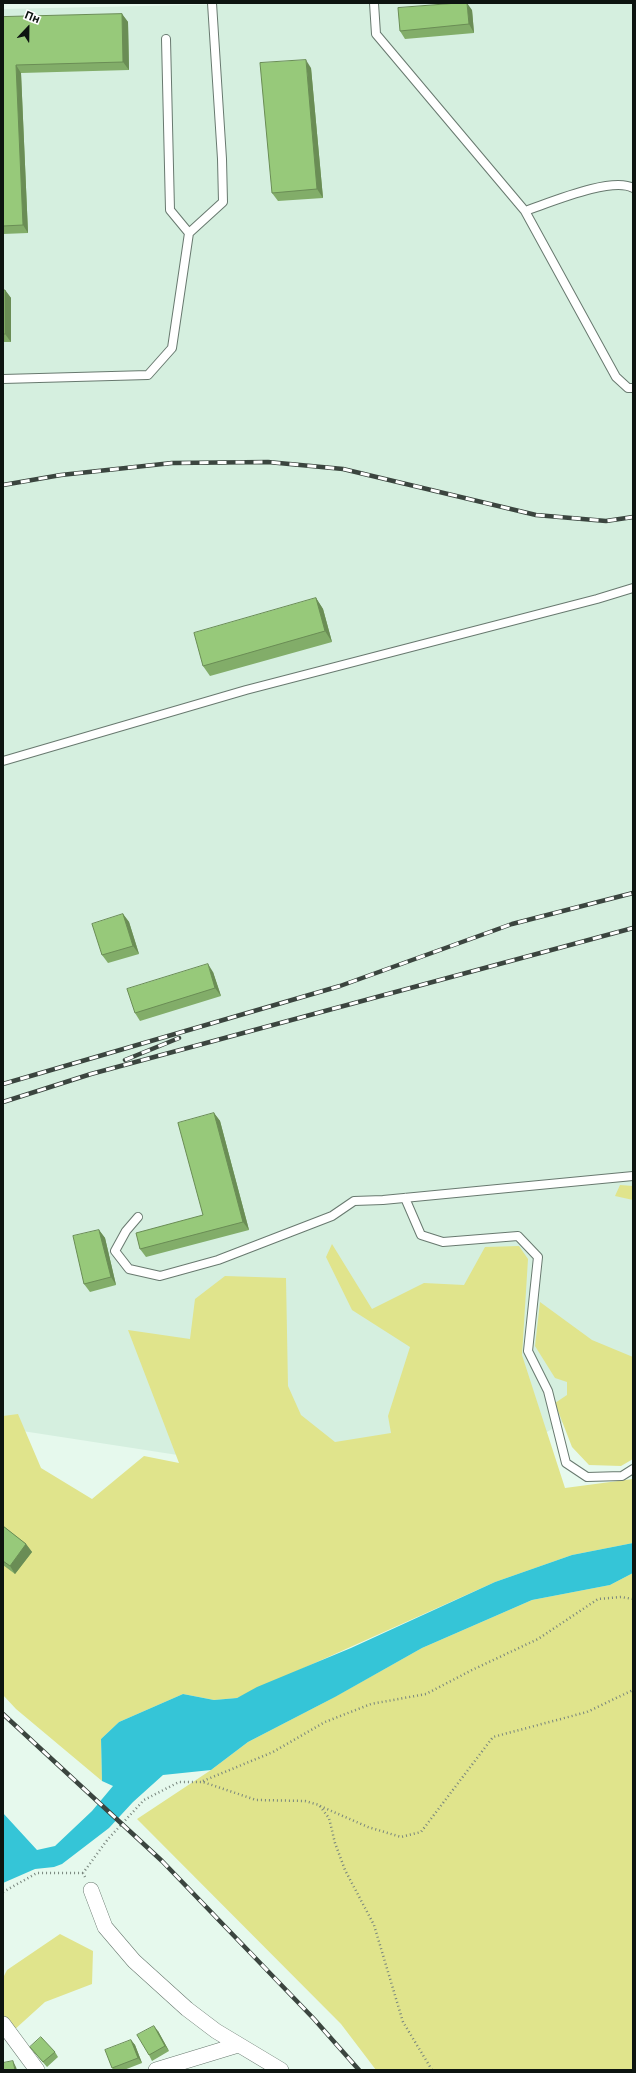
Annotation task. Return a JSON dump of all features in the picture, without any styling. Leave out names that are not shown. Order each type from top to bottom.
[{"type":"street","points":[[91,1890],[105,1927],[134,1961],[187,2009],[238,2045],[281,2070]]},
{"type":"street","points":[[3,2024],[37,2070]]},
{"type":"street","points":[[156,2070],[238,2045]]},
{"type":"lane","points":[[3,379],[148,375],[172,348],[189,233],[222,202],[222,159],[212,3]]},
{"type":"lane","points":[[374,3],[376,34],[525,211],[616,377],[628,388],[633,388]]},
{"type":"lane","points":[[166,39],[170,210],[189,233]]},
{"type":"lane","points":[[525,211],[607,184],[628,185],[633,188]]},
{"type":"lane","points":[[3,761],[246,690],[597,599],[633,588]]},
{"type":"lane","points":[[138,1217],[126,1231],[115,1251],[129,1269],[160,1276],[218,1260],[332,1216],[354,1201],[405,1198],[633,1176]]},
{"type":"lane","points":[[405,1198],[421,1235],[443,1242],[518,1236],[538,1257],[528,1351],[548,1391],[566,1463],[587,1477],[622,1476],[633,1469]]},
{"type":"path","points":[[202,1782],[273,1752],[325,1722],[371,1704],[426,1694],[472,1670],[538,1639],[598,1599],[621,1597],[633,1599]]},
{"type":"path","points":[[83,1873],[108,1840],[144,1800],[179,1782],[202,1782],[256,1800],[305,1801],[368,1827],[401,1837],[421,1832],[494,1737],[586,1712],[633,1690]]},
{"type":"path","points":[[319,1806],[329,1818],[335,1843],[345,1870],[374,1925],[403,2022],[432,2070]]},
{"type":"path","points":[[3,1892],[37,1873],[83,1873]]},
{"type":"path","points":[[83,1873],[91,1890]]},
{"type":"shaded area","points":[[283,3],[633,3],[633,1379],[443,1496],[3,1428],[3,9]]},
{"type":"green space","points":[[620,1185],[633,1186],[633,1200],[615,1196]]},
{"type":"green space","points":[[332,1244],[372,1309],[424,1283],[464,1285],[485,1247],[519,1246],[528,1259],[522,1355],[565,1488],[633,1479],[633,1543],[572,1555],[495,1582],[237,1698],[214,1700],[183,1694],[119,1722],[101,1739],[102,1781],[16,1709],[3,1695],[3,1416],[18,1414],[41,1468],[92,1499],[144,1456],[179,1463],[128,1330],[190,1339],[195,1299],[225,1276],[286,1278],[288,1386],[301,1415],[335,1442],[391,1433],[388,1416],[410,1347],[352,1310],[326,1257]]},
{"type":"green space","points":[[540,1302],[592,1340],[633,1357],[633,1459],[621,1466],[589,1465],[572,1447],[555,1403],[567,1395],[567,1382],[555,1378],[535,1346]]},
{"type":"green space","points":[[633,1573],[633,2070],[376,2070],[341,2024],[137,1819],[211,1770],[248,1742],[331,1699],[422,1648],[532,1600],[610,1585]]},
{"type":"green space","points":[[60,1934],[93,1951],[92,1984],[45,2002],[3,2040],[3,1978],[7,1970]]},
{"type":"water","points":[[633,1543],[633,1573],[610,1585],[532,1600],[422,1648],[335,1697],[248,1742],[211,1770],[163,1775],[133,1802],[109,1828],[62,1864],[54,1867],[35,1869],[3,1883],[3,1813],[37,1850],[55,1846],[92,1811],[113,1786],[102,1781],[101,1739],[119,1722],[183,1694],[214,1700],[237,1698],[257,1687],[351,1648],[495,1582],[572,1555]]},
{"type":"building","points":[[467,3],[469,24],[400,31],[398,8]]},
{"type":"building","points":[[122,14],[123,62],[16,65],[23,225],[3,226],[3,17]]},
{"type":"building","points":[[306,60],[317,189],[272,193],[260,63]]},
{"type":"building","points":[[3,290],[5,290],[5,334],[3,334]]},
{"type":"building","points":[[316,598],[325,631],[203,666],[194,633]]},
{"type":"building","points":[[123,914],[133,946],[102,955],[92,924]]},
{"type":"building","points":[[208,964],[215,988],[135,1013],[127,989]]},
{"type":"building","points":[[214,1113],[243,1222],[140,1249],[136,1233],[203,1215],[178,1123]]},
{"type":"building","points":[[99,1230],[111,1277],[84,1284],[73,1236]]},
{"type":"building","points":[[3,1526],[26,1544],[10,1566],[3,1561]]},
{"type":"building","points":[[154,2026],[165,2046],[149,2055],[137,2035]]},
{"type":"building","points":[[41,2037],[55,2052],[43,2062],[30,2047]]},
{"type":"building","points":[[131,2040],[138,2058],[112,2068],[105,2050]]},
{"type":"building","points":[[13,2061],[15,2070],[3,2070],[3,2063]]},
{"type":"railway","points":[[3,485],[61,475],[172,463],[268,462],[343,469],[536,515],[606,521],[633,517]]},
{"type":"railway","points":[[3,1084],[340,986],[512,924],[633,893]]},
{"type":"railway","points":[[3,1102],[91,1074],[633,928]]},
{"type":"railway","points":[[125,1060],[179,1038]]},
{"type":"railway","points":[[3,1714],[162,1861],[314,2019],[359,2070]]}]
